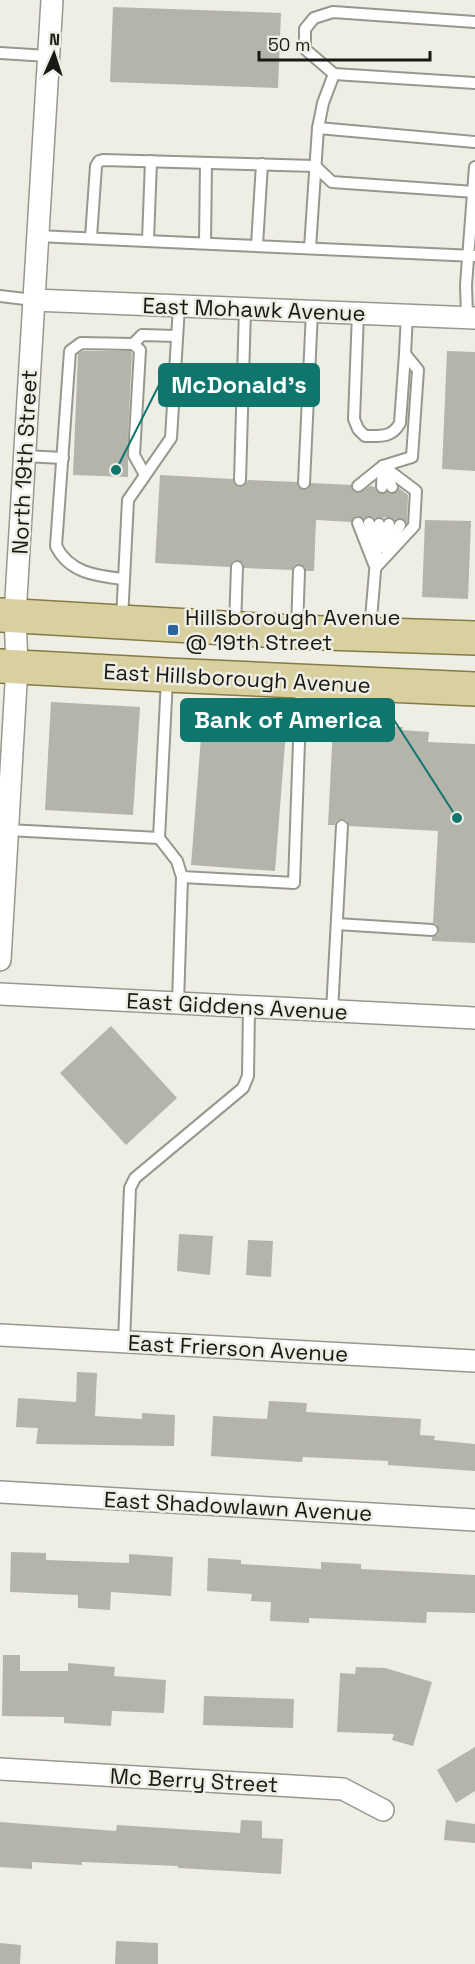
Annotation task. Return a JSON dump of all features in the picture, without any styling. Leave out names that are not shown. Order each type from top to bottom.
[{"type":"main road","points":[[8,615],[235,629],[475,638]]},
{"type":"main road","name":"East Hillsborough Avenue","points":[[8,666],[475,689]]},
{"type":"street","name":"North 19th Street","points":[[0,960],[3,851],[8,830],[8,615],[24,456],[52,0]]},
{"type":"street","name":"East Mohawk Avenue","points":[[33,300],[471,318]]},
{"type":"street","name":"East Giddens Avenue","points":[[0,994],[475,1018]]},
{"type":"street","name":"East Frierson Avenue","points":[[0,1335],[475,1361]]},
{"type":"street","name":"East Shadowlawn Avenue","points":[[0,1492],[475,1520]]},
{"type":"street","name":"Mc Berry Street","points":[[0,1769],[343,1789],[383,1810]]},
{"type":"lane","points":[[475,22],[333,12],[314,18],[305,29],[305,49],[334,74],[475,83]]},
{"type":"lane","points":[[0,53],[48,56]]},
{"type":"lane","points":[[310,248],[318,128],[323,103],[334,74]]},
{"type":"lane","points":[[318,128],[475,142]]},
{"type":"lane","points":[[91,237],[96,166],[99,161],[315,166],[332,182],[474,191]]},
{"type":"lane","points":[[148,240],[151,161]]},
{"type":"lane","points":[[205,243],[206,163]]},
{"type":"lane","points":[[257,245],[262,164]]},
{"type":"lane","points":[[471,318],[466,285],[472,256],[475,167]]},
{"type":"lane","points":[[37,236],[472,256]]},
{"type":"lane","points":[[0,296],[33,300]]},
{"type":"lane","points":[[122,622],[128,500],[171,438],[179,306]]},
{"type":"lane","points":[[240,480],[245,309]]},
{"type":"lane","points":[[304,483],[312,311]]},
{"type":"lane","points":[[358,313],[354,419],[358,429],[365,436],[386,436],[396,431],[400,423],[407,315]]},
{"type":"lane","points":[[133,344],[142,335],[177,336]]},
{"type":"lane","points":[[123,579],[94,576],[76,568],[61,557],[56,546],[70,351],[81,343],[133,344],[140,350],[134,455],[145,475]]},
{"type":"lane","points":[[358,486],[383,466],[412,457],[418,370],[405,354]]},
{"type":"lane","points":[[24,456],[63,458]]},
{"type":"lane","points":[[383,466],[386,487],[383,466]]},
{"type":"lane","points":[[376,567],[414,526],[416,491],[383,466]]},
{"type":"lane","points":[[370,634],[379,524],[376,567]]},
{"type":"lane","points":[[235,629],[237,567]]},
{"type":"lane","points":[[296,632],[299,571]]},
{"type":"lane","points":[[167,675],[159,838],[177,861],[182,878],[178,1003]]},
{"type":"lane","points":[[182,878],[294,883],[301,681]]},
{"type":"lane","points":[[345,727],[347,683]]},
{"type":"lane","points":[[332,1011],[342,826]]},
{"type":"lane","points":[[8,830],[159,838]]},
{"type":"lane","points":[[337,924],[432,930]]},
{"type":"lane","points":[[124,1342],[130,1188],[135,1178],[243,1088],[248,1076],[249,1007]]},
{"type":"building","points":[[113,7],[281,13],[278,88],[110,82]]},
{"type":"building","points":[[83,351],[130,351],[132,353],[128,477],[73,475],[78,354]]},
{"type":"building","points":[[447,351],[475,352],[475,471],[442,469]]},
{"type":"building","points":[[160,475],[233,479],[234,484],[239,487],[244,486],[248,480],[297,482],[298,487],[303,490],[308,489],[311,483],[351,485],[353,491],[359,493],[370,486],[375,487],[376,491],[381,494],[387,492],[394,494],[399,488],[408,495],[407,522],[401,518],[395,520],[391,517],[369,516],[364,518],[356,516],[351,522],[316,520],[314,571],[306,571],[305,567],[300,564],[295,565],[292,570],[244,568],[243,563],[238,560],[233,561],[230,567],[155,563]]},
{"type":"building","points":[[425,520],[471,521],[468,599],[422,597]]},
{"type":"building","points":[[51,702],[140,707],[133,815],[45,810]]},
{"type":"building","points":[[203,712],[287,718],[275,871],[191,865]]},
{"type":"building","points":[[371,726],[403,727],[402,730],[429,732],[428,742],[475,744],[475,943],[432,941],[432,937],[438,935],[439,930],[437,924],[433,923],[438,831],[349,826],[347,820],[342,819],[336,821],[335,825],[328,825],[333,727],[338,727],[340,733],[345,734],[351,732],[352,728],[371,729]]},
{"type":"building","points":[[111,1026],[177,1098],[126,1145],[60,1073]]},
{"type":"building","points":[[179,1234],[213,1236],[210,1275],[177,1271]]},
{"type":"building","points":[[248,1240],[273,1241],[271,1277],[246,1275]]},
{"type":"building","points":[[77,1372],[97,1373],[95,1416],[142,1419],[142,1413],[175,1415],[174,1446],[36,1444],[38,1428],[16,1427],[18,1398],[76,1402]]},
{"type":"building","points":[[269,1401],[307,1403],[306,1412],[421,1419],[420,1435],[435,1436],[434,1440],[475,1444],[475,1471],[388,1465],[388,1461],[303,1457],[302,1462],[211,1456],[213,1416],[267,1419]]},
{"type":"building","points":[[11,1552],[46,1553],[46,1560],[129,1563],[129,1554],[173,1557],[171,1596],[111,1592],[110,1610],[78,1608],[78,1595],[10,1592]]},
{"type":"building","points":[[208,1558],[241,1560],[241,1564],[321,1569],[321,1562],[361,1564],[361,1569],[475,1575],[475,1613],[427,1612],[426,1623],[309,1618],[309,1623],[270,1621],[271,1602],[251,1601],[252,1594],[207,1591]]},
{"type":"building","points":[[3,1655],[20,1655],[20,1671],[68,1671],[68,1663],[115,1667],[114,1676],[166,1680],[164,1713],[112,1711],[111,1726],[64,1723],[64,1717],[2,1716]]},
{"type":"building","points":[[356,1667],[385,1668],[432,1682],[413,1746],[392,1740],[394,1734],[337,1732],[340,1673],[355,1674]]},
{"type":"building","points":[[204,1696],[294,1699],[293,1728],[203,1725]]},
{"type":"building","points":[[475,1747],[475,1791],[456,1803],[437,1770]]},
{"type":"building","points":[[241,1820],[262,1821],[262,1838],[283,1839],[281,1874],[82,1862],[82,1865],[32,1862],[32,1869],[0,1867],[0,1822],[116,1831],[117,1825],[240,1833]]},
{"type":"building","points":[[446,1820],[475,1824],[475,1843],[444,1840]]},
{"type":"building","points":[[116,1941],[158,1943],[158,1964],[115,1964]]},
{"type":"building","points":[[0,1943],[21,1945],[20,1964],[0,1964]]},
{"type":"place","name":"McDonald's","points":[[116,470]]},
{"type":"place","name":"Hillsborough Avenue @ 19th Street","points":[[173,630]]},
{"type":"place","name":"Bank of America","points":[[457,818]]}]
